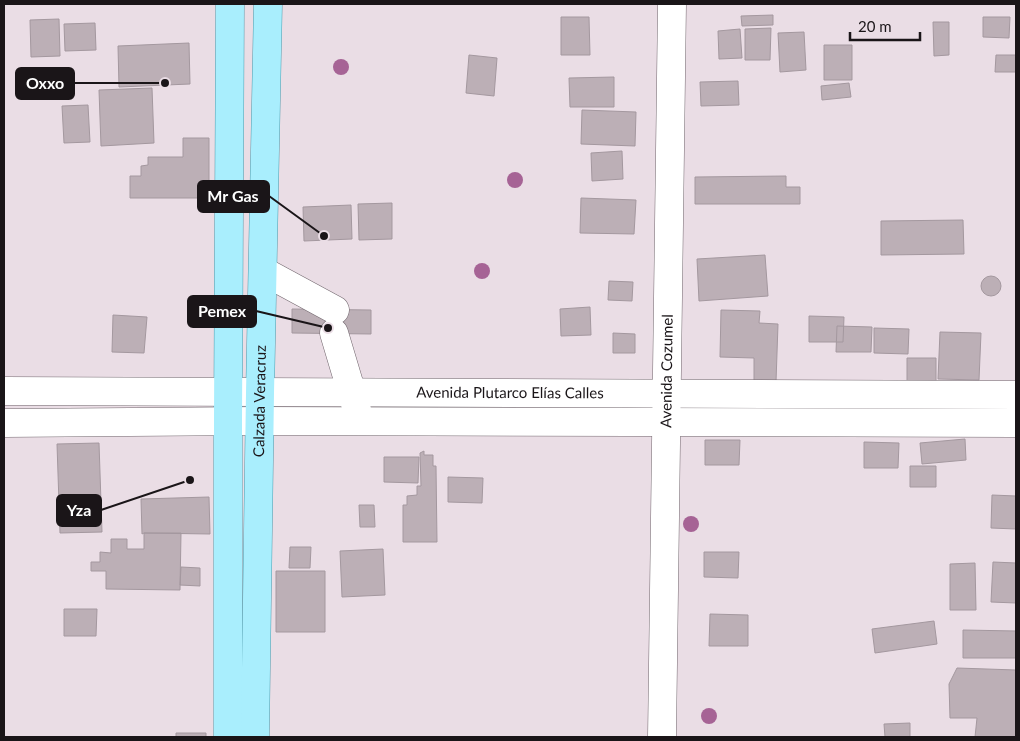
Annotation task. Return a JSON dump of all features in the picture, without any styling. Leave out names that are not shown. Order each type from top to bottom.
[{"type":"main road","name":"Calzada Veracruz","points":[[228,737],[230,4]]},
{"type":"main road","name":"Calzada Veracruz","points":[[255,737],[268,4]]},
{"type":"street","name":"Avenida Cozumel","points":[[662,737],[672,4]]},
{"type":"street","points":[[264,271],[334,321],[351,393],[361,421]]},
{"type":"street","name":"Avenida Plutarco Elías Calles","points":[[4,391],[1016,395]]},
{"type":"street","name":"Avenida Plutarco Elías Calles","points":[[4,422],[361,421],[1016,424]]},
{"type":"building","points":[[773,15],[773,25],[742,26],[741,16]]},
{"type":"building","points":[[561,17],[589,17],[590,55],[561,55]]},
{"type":"building","points":[[983,17],[1010,17],[1009,38],[983,37]]},
{"type":"building","points":[[59,19],[60,56],[31,57],[30,20]]},
{"type":"building","points":[[933,22],[949,22],[949,55],[934,56]]},
{"type":"building","points":[[95,23],[96,50],[65,51],[64,24]]},
{"type":"building","points":[[771,28],[770,60],[745,60],[745,29]]},
{"type":"building","points":[[740,29],[742,58],[719,59],[718,31]]},
{"type":"building","points":[[804,32],[806,70],[780,72],[778,33]]},
{"type":"building","points":[[189,43],[190,84],[119,87],[118,46]]},
{"type":"building","points":[[824,45],[852,45],[852,80],[824,80]]},
{"type":"building","points":[[469,55],[497,58],[494,96],[466,93]]},
{"type":"building","points":[[996,55],[1016,55],[1016,72],[995,72]]},
{"type":"building","points":[[614,77],[614,107],[570,107],[569,78]]},
{"type":"building","points":[[738,81],[739,105],[701,106],[700,82]]},
{"type":"building","points":[[849,83],[851,97],[822,100],[821,86]]},
{"type":"building","points":[[152,88],[154,143],[101,146],[99,90]]},
{"type":"building","points":[[88,105],[90,142],[64,143],[62,106]]},
{"type":"building","points":[[582,110],[636,112],[635,146],[581,144]]},
{"type":"building","points":[[183,138],[209,138],[209,198],[130,198],[130,176],[141,176],[141,166],[148,165],[148,157],[183,157]]},
{"type":"building","points":[[622,151],[623,179],[592,181],[591,153]]},
{"type":"building","points":[[786,176],[786,187],[800,187],[800,204],[695,204],[695,177]]},
{"type":"building","points":[[581,198],[636,200],[634,234],[580,233]]},
{"type":"building","points":[[392,203],[392,239],[359,240],[358,204]]},
{"type":"building","points":[[351,205],[352,239],[304,241],[303,207]]},
{"type":"building","points":[[963,220],[964,254],[881,255],[881,221]]},
{"type":"building","points":[[765,255],[768,296],[699,301],[697,259]]},
{"type":"building","points":[[991,276],[998,279],[1001,286],[998,293],[991,296],[984,293],[981,286],[984,279]]},
{"type":"building","points":[[609,281],[633,282],[632,301],[608,300]]},
{"type":"building","points":[[590,307],[591,335],[561,336],[560,309]]},
{"type":"building","points":[[292,309],[371,310],[371,334],[292,333]]},
{"type":"building","points":[[721,310],[760,311],[759,323],[778,324],[776,382],[754,381],[754,358],[720,357]]},
{"type":"building","points":[[113,315],[147,317],[144,353],[112,352]]},
{"type":"building","points":[[809,316],[844,317],[843,342],[809,342]]},
{"type":"building","points":[[837,326],[872,327],[871,352],[836,352]]},
{"type":"building","points":[[874,328],[909,329],[908,354],[874,353]]},
{"type":"building","points":[[940,332],[981,333],[979,380],[938,379]]},
{"type":"building","points":[[613,333],[635,334],[635,353],[613,353]]},
{"type":"building","points":[[907,358],[936,358],[936,381],[907,381]]},
{"type":"building","points":[[965,439],[966,460],[922,464],[920,443]]},
{"type":"building","points":[[705,440],[740,440],[739,465],[705,465]]},
{"type":"building","points":[[864,442],[899,443],[898,468],[864,468]]},
{"type":"building","points":[[99,443],[102,532],[60,533],[57,444]]},
{"type":"building","points":[[424,451],[424,455],[433,455],[433,466],[436,466],[437,542],[403,542],[403,505],[407,505],[407,496],[417,495],[417,486],[421,486],[420,453]]},
{"type":"building","points":[[384,457],[419,457],[418,483],[384,482]]},
{"type":"building","points":[[910,466],[936,466],[936,487],[910,487]]},
{"type":"building","points":[[448,477],[483,478],[482,503],[448,502]]},
{"type":"building","points":[[992,495],[1016,496],[1016,529],[991,528]]},
{"type":"building","points":[[209,497],[210,534],[142,534],[141,499]]},
{"type":"building","points":[[359,505],[374,505],[375,527],[360,527]]},
{"type":"building","points":[[144,533],[181,533],[180,590],[106,589],[106,571],[91,571],[91,562],[100,562],[100,552],[111,553],[111,539],[127,539],[127,549],[144,549]]},
{"type":"building","points":[[290,547],[311,547],[310,568],[289,568]]},
{"type":"building","points":[[383,549],[385,595],[342,597],[340,551]]},
{"type":"building","points":[[704,552],[739,552],[738,578],[704,577]]},
{"type":"building","points":[[993,562],[1016,563],[1016,603],[991,602]]},
{"type":"building","points":[[975,563],[976,610],[950,610],[950,564]]},
{"type":"building","points":[[181,567],[200,568],[200,586],[180,585]]},
{"type":"building","points":[[276,571],[325,571],[325,632],[276,632]]},
{"type":"building","points":[[64,609],[97,609],[96,636],[64,636]]},
{"type":"building","points":[[710,614],[748,615],[748,646],[709,646]]},
{"type":"building","points":[[934,621],[937,644],[875,653],[872,629]]},
{"type":"building","points":[[963,630],[1016,631],[1016,658],[963,658]]},
{"type":"building","points":[[957,668],[1016,670],[1016,737],[975,737],[977,718],[950,718],[949,684]]},
{"type":"building","points":[[910,723],[910,737],[885,737],[884,724]]},
{"type":"building","points":[[176,733],[206,733],[206,737],[176,737]]},
{"type":"place","name":"Oxxo","points":[[165,83]]},
{"type":"place","name":"Mr Gas","points":[[324,236]]},
{"type":"place","name":"Pemex","points":[[328,328]]},
{"type":"place","name":"Yza","points":[[190,480]]}]
